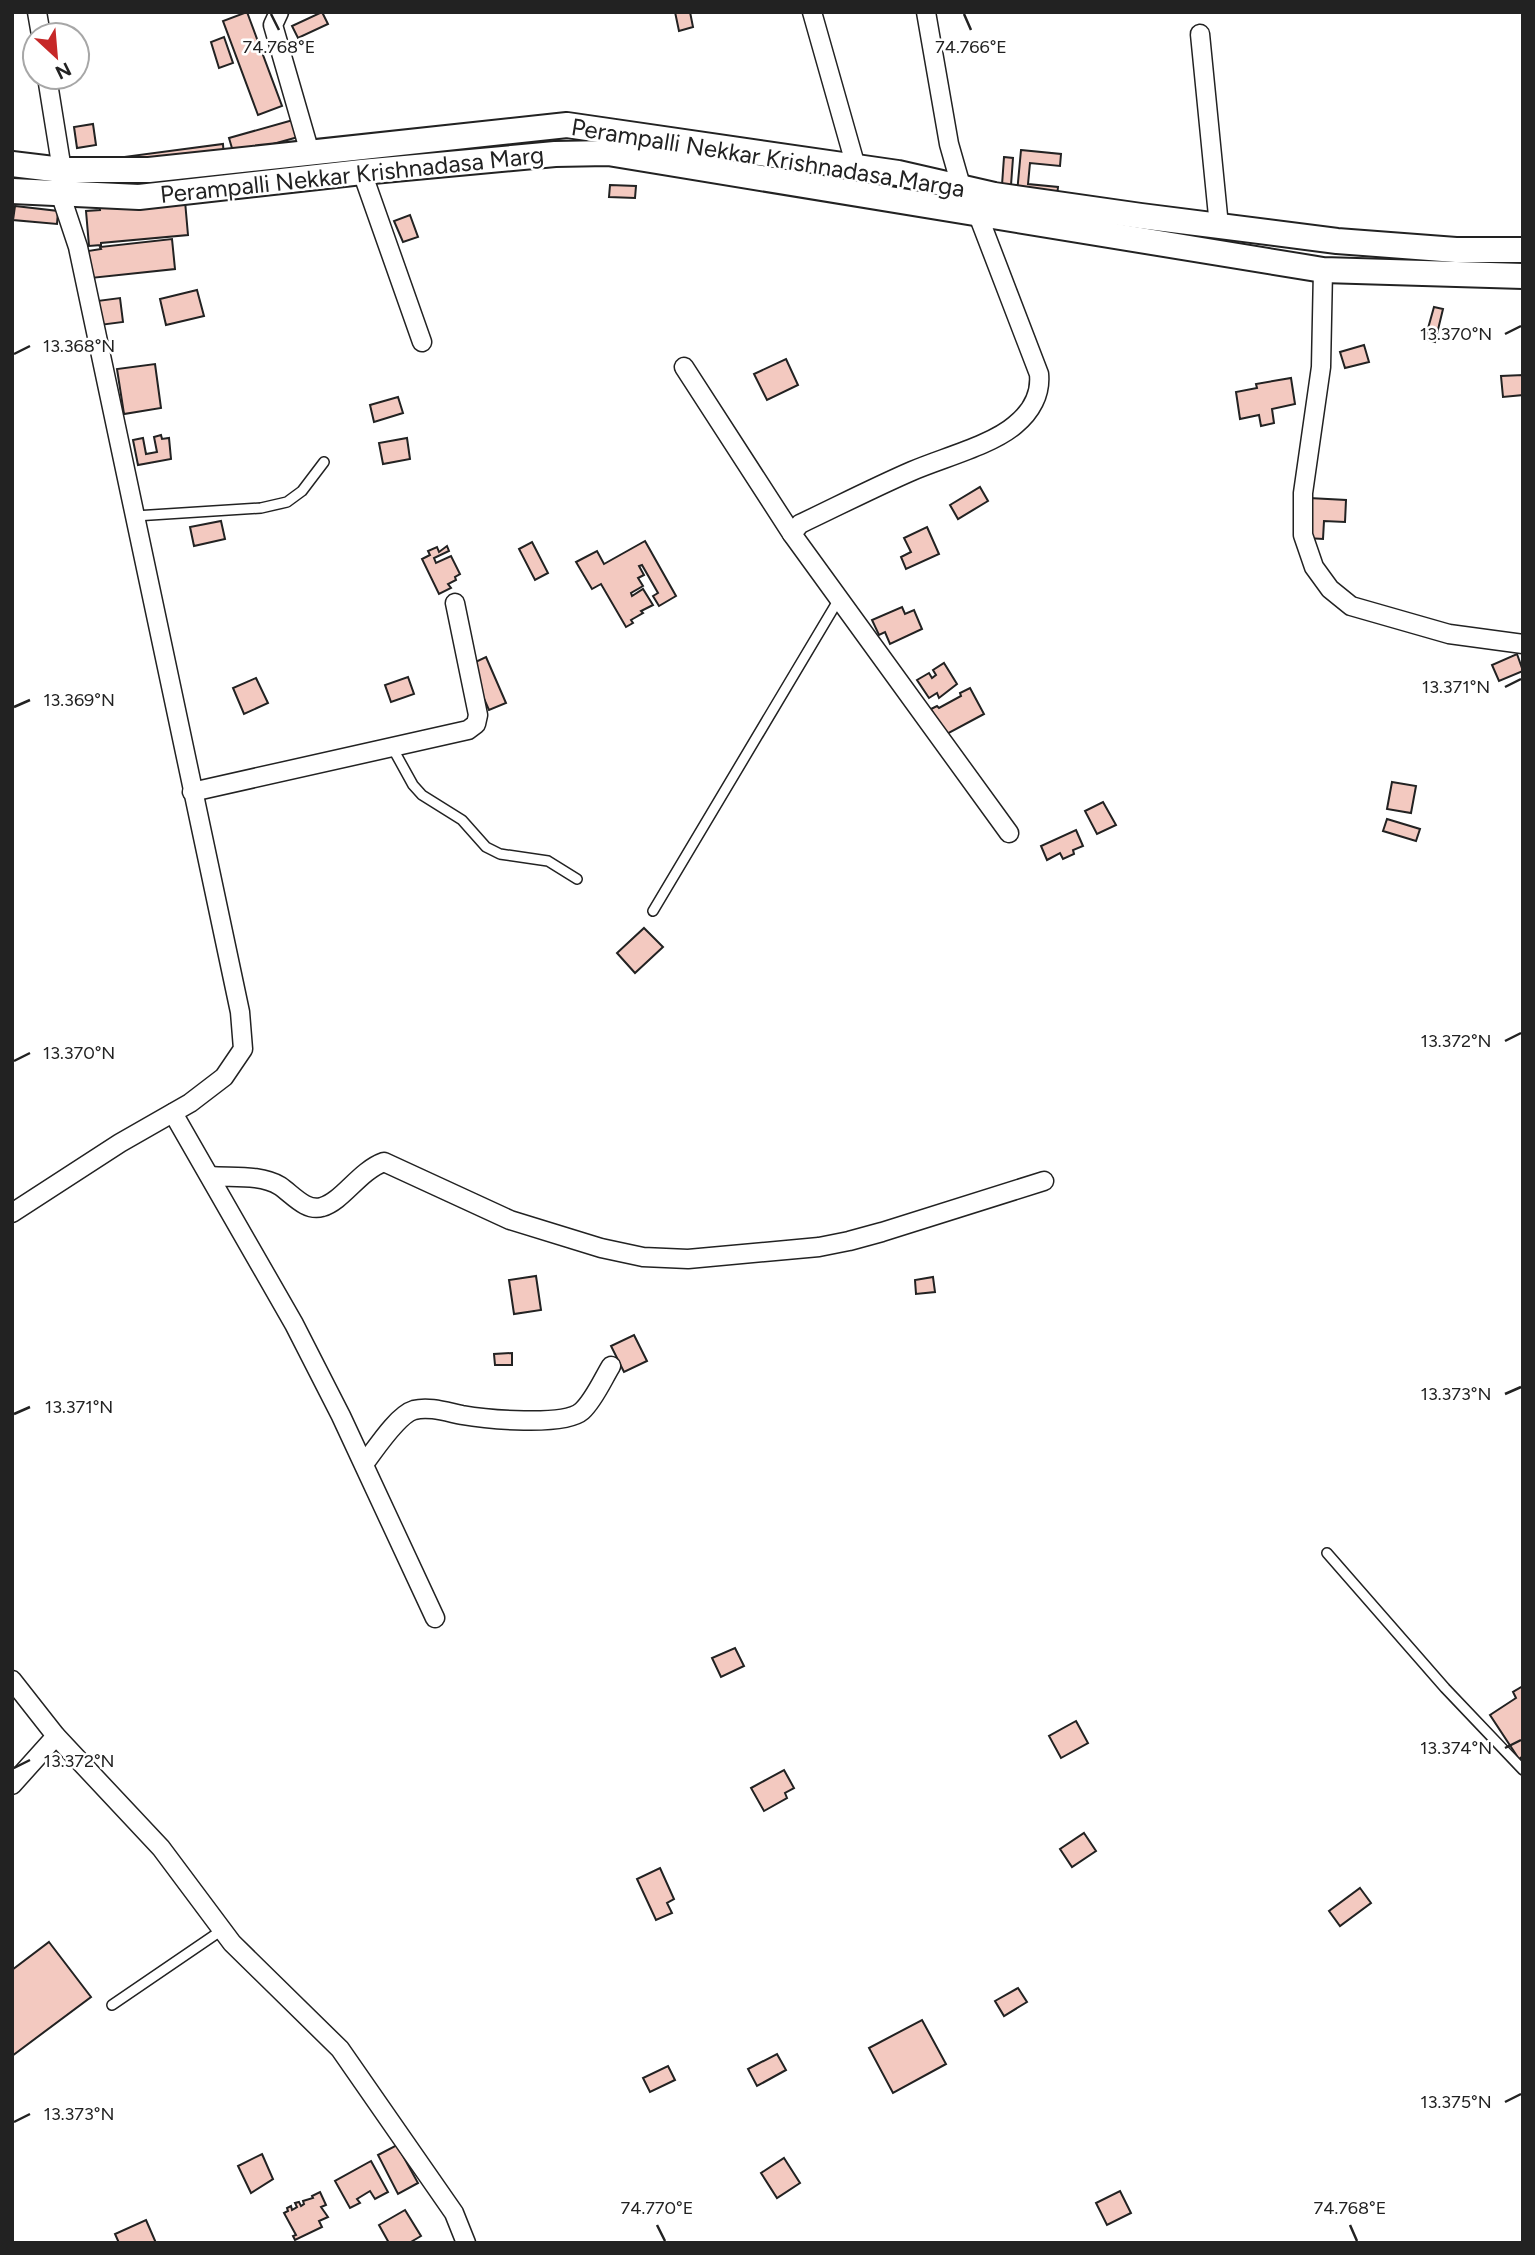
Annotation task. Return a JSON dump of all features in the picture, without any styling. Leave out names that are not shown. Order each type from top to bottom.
[{"type":"main road","name":"Perampalli Nekkar Krishnadasa Marga","points":[[12,164],[61,181],[567,125],[856,167],[961,186],[994,195],[1219,226],[1337,241],[1456,250],[1523,250]]},
{"type":"main road","name":"Perampalli Nekkar Krishnadasa Marg","points":[[12,191],[61,181],[139,197],[362,172],[555,154],[608,153],[1323,270],[1523,276]]},
{"type":"street","points":[[279,12],[273,24],[310,153]]},
{"type":"street","points":[[812,12],[856,167]]},
{"type":"street","points":[[926,12],[950,144],[961,186]]},
{"type":"street","points":[[1199,34],[1219,226]]},
{"type":"street","points":[[12,1213],[120,1143],[173,1113],[224,1077],[243,1049],[240,1012],[78,247],[61,181],[49,91]]},
{"type":"street","points":[[362,172],[422,342]]},
{"type":"street","points":[[792,534],[800,524],[911,472],[1002,435],[1017,424],[1035,401],[1040,387],[1039,374],[978,215]]},
{"type":"street","points":[[1323,270],[1321,367],[1303,493],[1303,535],[1314,567],[1330,589],[1351,606],[1449,634],[1523,644]]},
{"type":"street","points":[[684,367],[792,534],[1009,833]]},
{"type":"street","points":[[192,792],[468,730],[476,724],[478,715],[455,603]]},
{"type":"street","points":[[173,1113],[294,1324],[364,1464],[435,1618]]},
{"type":"street","points":[[210,1176],[268,1180],[306,1205],[318,1209],[328,1205],[370,1167],[384,1163],[490,1213],[523,1224],[601,1248],[643,1257],[688,1259],[839,1243],[882,1233],[1044,1181]]},
{"type":"street","points":[[364,1464],[403,1416],[413,1410],[428,1408],[481,1419],[559,1420],[574,1416],[583,1410],[611,1366]]},
{"type":"street","points":[[12,1680],[56,1736],[162,1848],[232,1942],[340,2049],[454,2213],[466,2243]]},
{"type":"street","points":[[12,1785],[56,1736]]},
{"type":"lane","points":[[134,516],[261,508],[287,502],[302,491],[324,462]]},
{"type":"lane","points":[[653,911],[839,599]]},
{"type":"lane","points":[[392,747],[413,785],[422,795],[462,820],[486,847],[500,854],[548,861],[577,879]]},
{"type":"lane","points":[[1327,1553],[1445,1688],[1523,1770]]},
{"type":"lane","points":[[112,2005],[222,1930]]},
{"type":"building","points":[[247,12],[282,106],[258,115],[223,21]]},
{"type":"building","points":[[322,12],[328,24],[298,38],[292,26]]},
{"type":"building","points":[[675,12],[690,12],[693,27],[679,31]]},
{"type":"building","points":[[224,37],[233,63],[219,68],[211,42]]},
{"type":"building","points":[[293,120],[298,137],[234,155],[229,138]]},
{"type":"building","points":[[93,124],[96,145],[77,148],[74,127]]},
{"type":"building","points":[[223,144],[224,159],[117,172],[116,158]]},
{"type":"building","points":[[1021,150],[1061,154],[1060,166],[1030,163],[1028,184],[1058,187],[1057,196],[1017,193]]},
{"type":"building","points":[[1004,157],[1013,158],[1011,185],[1002,185]]},
{"type":"building","points":[[610,185],[636,186],[635,198],[609,197]]},
{"type":"building","points":[[99,201],[185,201],[188,235],[89,246],[86,211],[100,210]]},
{"type":"building","points":[[15,206],[58,211],[57,224],[13,220]]},
{"type":"building","points":[[410,215],[418,237],[403,242],[394,221]]},
{"type":"building","points":[[172,239],[175,269],[91,278],[88,251],[101,249],[100,247]]},
{"type":"building","points":[[197,290],[204,316],[166,325],[160,299]]},
{"type":"building","points":[[120,298],[123,322],[100,325],[97,301]]},
{"type":"building","points":[[1434,307],[1443,309],[1435,342],[1425,339]]},
{"type":"building","points":[[1364,345],[1369,362],[1345,368],[1340,352]]},
{"type":"building","points":[[786,359],[798,385],[767,400],[754,374]]},
{"type":"building","points":[[155,364],[161,408],[124,414],[117,369]]},
{"type":"building","points":[[1523,375],[1523,395],[1503,397],[1501,376]]},
{"type":"building","points":[[1291,378],[1295,404],[1272,409],[1274,423],[1261,426],[1259,415],[1240,419],[1236,392],[1257,388],[1256,384]]},
{"type":"building","points":[[398,397],[403,413],[374,422],[370,405]]},
{"type":"building","points":[[161,435],[162,439],[169,438],[171,459],[138,465],[133,440],[143,438],[146,454],[157,452],[154,437]]},
{"type":"building","points":[[407,438],[410,459],[383,464],[379,443]]},
{"type":"building","points":[[980,487],[988,501],[958,519],[950,505]]},
{"type":"building","points":[[1309,498],[1346,500],[1345,522],[1324,521],[1323,539],[1307,538]]},
{"type":"building","points":[[221,521],[225,539],[194,546],[190,527]]},
{"type":"building","points":[[927,527],[939,554],[906,569],[901,557],[911,552],[904,538]]},
{"type":"building","points":[[645,541],[676,596],[659,606],[653,596],[658,593],[642,565],[639,566],[644,575],[638,578],[643,586],[631,593],[632,596],[643,589],[653,605],[641,611],[643,613],[631,620],[633,623],[626,627],[601,584],[592,589],[576,562],[597,551],[604,564]]},
{"type":"building","points":[[532,542],[548,573],[535,580],[519,549]]},
{"type":"building","points":[[447,546],[449,551],[434,558],[436,563],[451,556],[460,574],[448,584],[451,588],[439,594],[422,559],[430,555],[428,551],[437,547],[439,552]]},
{"type":"building","points":[[902,607],[905,614],[914,610],[922,629],[890,644],[885,632],[879,635],[872,620]]},
{"type":"building","points":[[1517,654],[1523,671],[1499,681],[1492,665]]},
{"type":"building","points":[[486,657],[506,703],[489,710],[469,665]]},
{"type":"building","points":[[944,663],[957,684],[939,698],[937,693],[929,698],[917,680],[929,673],[932,678],[936,675],[933,670]]},
{"type":"building","points":[[408,677],[414,694],[391,702],[385,685]]},
{"type":"building","points":[[256,678],[268,703],[244,714],[233,688]]},
{"type":"building","points":[[970,688],[984,714],[945,735],[931,709],[937,706],[939,708]]},
{"type":"building","points":[[1392,782],[1416,786],[1411,813],[1387,809]]},
{"type":"building","points":[[1103,802],[1116,825],[1097,834],[1085,811]]},
{"type":"building","points":[[1387,819],[1420,829],[1416,841],[1383,831]]},
{"type":"building","points":[[1076,830],[1083,846],[1063,859],[1060,853],[1047,860],[1041,846]]},
{"type":"building","points":[[644,928],[663,947],[635,973],[617,953]]},
{"type":"building","points":[[536,1276],[541,1310],[514,1314],[509,1280]]},
{"type":"building","points":[[933,1277],[935,1292],[916,1294],[915,1280]]},
{"type":"building","points":[[634,1335],[647,1361],[624,1372],[611,1346]]},
{"type":"building","points":[[512,1353],[512,1365],[495,1365],[494,1354]]},
{"type":"building","points":[[735,1648],[744,1666],[721,1677],[712,1658]]},
{"type":"building","points":[[1523,1686],[1523,1756],[1519,1759],[1490,1715],[1516,1698],[1513,1692]]},
{"type":"building","points":[[1076,1721],[1088,1743],[1061,1758],[1049,1736]]},
{"type":"building","points":[[784,1770],[794,1788],[785,1793],[787,1798],[764,1811],[751,1788]]},
{"type":"building","points":[[1084,1833],[1096,1851],[1072,1867],[1060,1849]]},
{"type":"building","points":[[660,1868],[674,1899],[667,1903],[672,1913],[656,1920],[637,1879]]},
{"type":"building","points":[[1360,1888],[1371,1903],[1340,1926],[1329,1911]]},
{"type":"building","points":[[49,1942],[91,1997],[12,2056],[12,1970]]},
{"type":"building","points":[[1018,1988],[1027,2002],[1004,2016],[995,2001]]},
{"type":"building","points":[[922,2020],[946,2064],[893,2093],[869,2048]]},
{"type":"building","points":[[777,2054],[786,2070],[757,2086],[748,2069]]},
{"type":"building","points":[[668,2066],[675,2080],[650,2092],[643,2078]]},
{"type":"building","points":[[397,2145],[418,2183],[398,2194],[378,2155]]},
{"type":"building","points":[[262,2154],[273,2179],[251,2193],[238,2166]]},
{"type":"building","points":[[784,2158],[800,2183],[777,2198],[761,2173]]},
{"type":"building","points":[[371,2161],[388,2192],[375,2199],[370,2191],[357,2199],[360,2203],[350,2208],[335,2181]]},
{"type":"building","points":[[1120,2191],[1131,2213],[1107,2225],[1096,2203]]},
{"type":"building","points":[[320,2192],[326,2205],[321,2207],[328,2217],[319,2221],[322,2227],[295,2240],[293,2236],[296,2235],[284,2213],[291,2206],[292,2210],[297,2207],[295,2203],[299,2202],[301,2206],[303,2201]]},
{"type":"building","points":[[405,2210],[421,2236],[409,2243],[389,2243],[379,2225]]},
{"type":"building","points":[[146,2220],[156,2243],[119,2243],[115,2234]]}]
